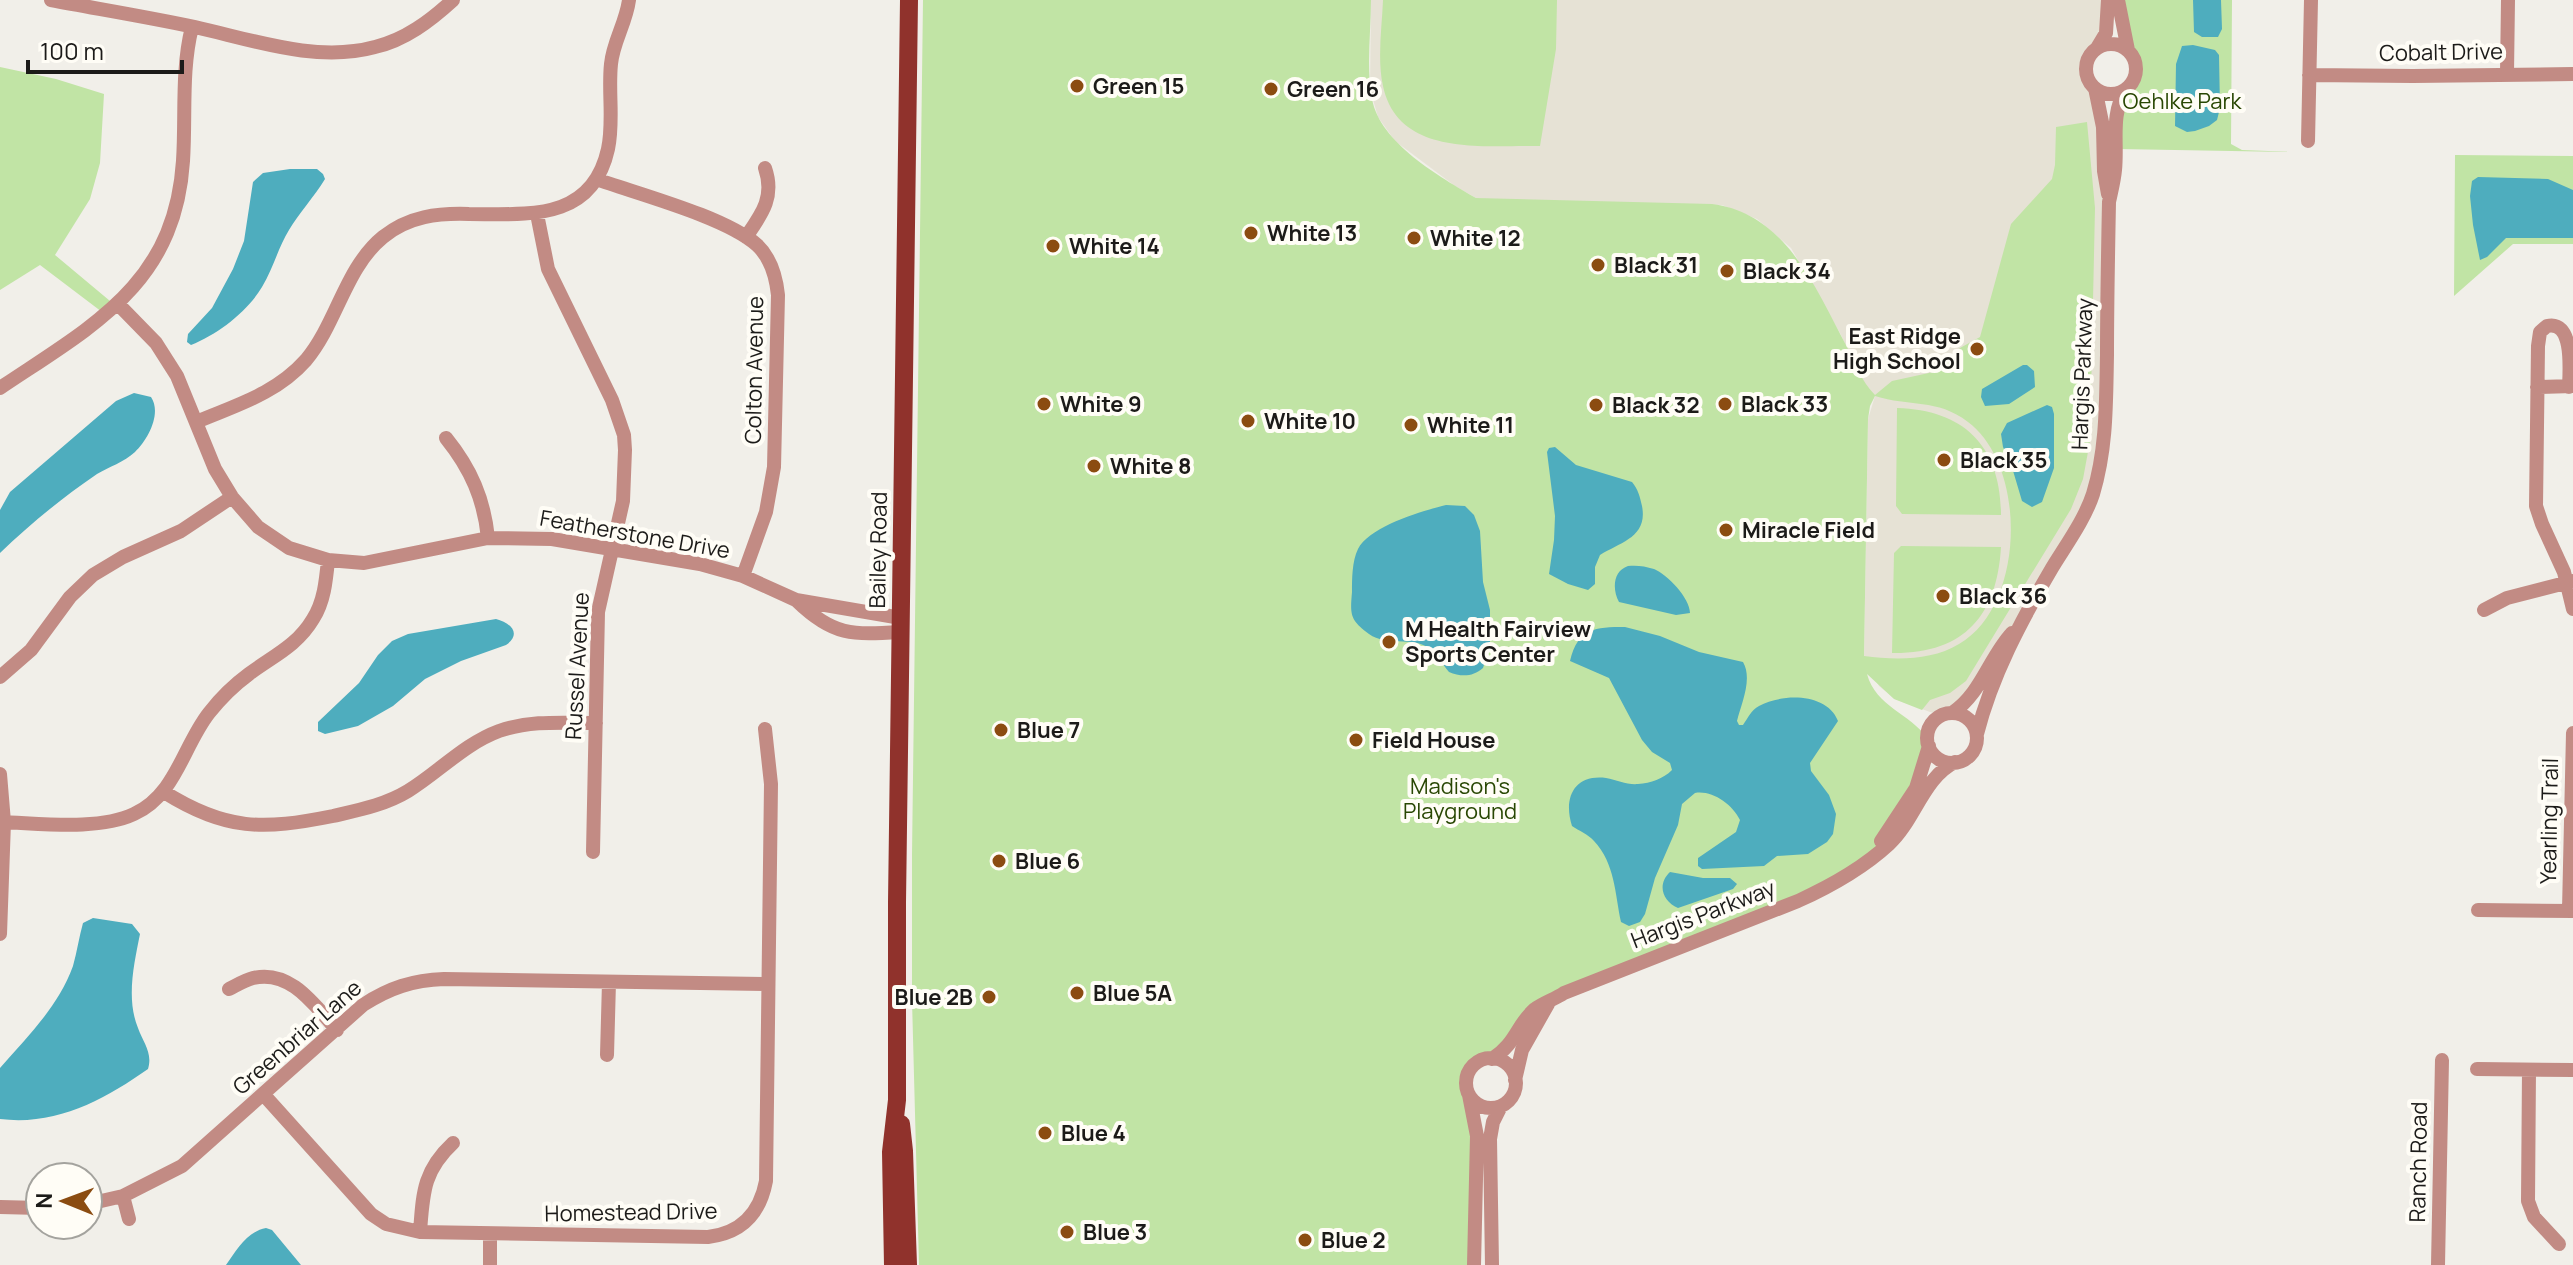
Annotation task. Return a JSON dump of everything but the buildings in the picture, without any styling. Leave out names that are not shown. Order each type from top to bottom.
[{"type":"main road","name":"Bailey Road","points":[[893,1265],[891,1152],[897,1100],[909,0]]},
{"type":"main road","name":"Bailey Road","points":[[897,1100],[904,1151],[908,1265]]},
{"type":"street","points":[[51,0],[94,4],[313,52],[359,51],[397,40],[453,0]]},
{"type":"street","points":[[196,422],[255,399],[292,374],[319,342],[360,264],[383,237],[398,227],[411,220],[443,213],[537,214],[568,204],[596,179],[610,138],[611,60],[629,0]]},
{"type":"street","points":[[2097,48],[2113,44],[2128,50],[2133,56],[2135,78],[2126,89],[2110,94],[2095,88],[2086,68],[2091,54],[2106,33],[2108,0]]},
{"type":"street","points":[[2118,0],[2128,50]]},
{"type":"street","points":[[2308,141],[2311,0]]},
{"type":"street","points":[[2507,73],[2508,0]]},
{"type":"street","points":[[0,388],[95,324],[118,304],[148,268],[159,249],[176,206],[183,159],[185,56],[192,27]]},
{"type":"street","name":"Cobalt Drive","points":[[2309,75],[2573,74]]},
{"type":"street","name":"Hargis Parkway","points":[[1977,734],[1985,703],[2020,624],[2092,497],[2102,460],[2106,420],[2109,202],[2104,171],[2103,127],[2095,88]]},
{"type":"street","name":"Hargis Parkway","points":[[2109,202],[2115,171],[2115,118],[2118,102],[2126,89]]},
{"type":"street","points":[[746,237],[769,198],[769,179],[765,168]]},
{"type":"street","name":"Colton Avenue","points":[[596,179],[720,223],[746,237],[767,257],[773,268],[778,295],[774,467],[766,512],[743,576]]},
{"type":"street","name":"Russel Avenue","points":[[537,214],[543,252],[552,279],[612,400],[624,435],[626,486],[598,612],[593,852]]},
{"type":"street","name":"Featherstone Drive","points":[[118,304],[168,359],[215,469],[232,497],[274,539],[299,552],[328,560],[378,562],[488,538],[533,537],[700,564],[743,576],[796,600],[901,625]]},
{"type":"street","points":[[2537,387],[2571,386],[2570,337],[2565,329],[2551,325],[2543,329],[2538,339],[2537,387],[2536,506],[2570,582],[2573,609]]},
{"type":"street","points":[[446,438],[464,461],[478,491],[488,538]]},
{"type":"street","points":[[0,677],[31,650],[70,597],[93,575],[181,531],[232,497]]},
{"type":"street","points":[[2,822],[101,823],[118,820],[149,806],[164,792],[210,711],[249,674],[284,652],[306,629],[321,604],[328,560]]},
{"type":"street","points":[[2484,610],[2507,598],[2570,582]]},
{"type":"street","name":"Featherstone Drive","points":[[796,600],[815,619],[843,632],[901,625]]},
{"type":"street","name":"Hargis Parkway","points":[[1952,713],[1970,698],[2004,641],[2020,624]]},
{"type":"street","points":[[1952,713],[1966,717],[1977,734],[1969,756],[1955,762],[1939,759],[1929,746],[1932,724],[1943,715],[1952,713]]},
{"type":"street","points":[[164,792],[217,819],[252,825],[288,824],[361,810],[394,798],[468,748],[501,731],[542,722],[596,723]]},
{"type":"street","name":"Homestead Drive","points":[[264,1095],[371,1214],[386,1224],[420,1232],[490,1235],[708,1237],[720,1236],[744,1225],[761,1202],[766,1181],[771,784],[765,729]]},
{"type":"street","name":"Yearling Trail","points":[[2571,910],[2573,733]]},
{"type":"street","name":"Hargis Parkway","points":[[1870,858],[1916,788],[1929,746]]},
{"type":"street","name":"Hargis Parkway","points":[[1492,1059],[1508,1047],[1537,1007],[1575,988],[1828,887],[1859,869],[1889,845],[1934,777],[1955,762]]},
{"type":"street","points":[[0,774],[0,934]]},
{"type":"street","points":[[2478,910],[2571,910]]},
{"type":"street","points":[[229,989],[253,978],[279,979],[306,995],[337,1030]]},
{"type":"street","name":"Greenbriar Lane","points":[[104,1200],[123,1196],[182,1166],[377,996],[411,982],[444,979],[768,984]]},
{"type":"street","points":[[607,1055],[609,982]]},
{"type":"street","points":[[1492,1265],[1490,1139],[1493,1122],[1501,1106],[1513,1095],[1522,1050],[1548,1004]]},
{"type":"street","points":[[1474,1265],[1477,1136],[1466,1083],[1469,1071],[1479,1062],[1492,1059],[1505,1063],[1515,1080]]},
{"type":"street","name":"Ranch Road","points":[[2438,1265],[2442,1060]]},
{"type":"street","points":[[2477,1069],[2573,1070]]},
{"type":"street","points":[[2529,1070],[2528,1201],[2534,1217],[2559,1244]]},
{"type":"street","points":[[1469,1095],[1480,1105],[1501,1106]]},
{"type":"street","points":[[420,1232],[427,1176],[436,1158],[453,1143]]},
{"type":"street","points":[[123,1196],[129,1219]]},
{"type":"street","points":[[0,1207],[24,1208]]},
{"type":"street","points":[[490,1235],[490,1265]]},
{"type":"shaded area","name":"East Ridge High School","points":[[1371,0],[2108,0],[2097,48],[2086,68],[2095,88],[2103,127],[2106,420],[2092,497],[2020,624],[1952,713],[1943,715],[1930,712],[1895,699],[1879,686],[1864,659],[1868,419],[1875,396],[1862,381],[1841,335],[1791,248],[1757,219],[1722,205],[1494,200],[1476,198],[1455,186],[1395,141],[1378,117],[1370,89]]},
{"type":"green space","name":"M Health Fairview Sports Center","points":[[923,0],[1371,0],[1369,62],[1372,99],[1377,115],[1387,130],[1414,157],[1476,198],[1712,204],[1738,210],[1760,222],[1796,257],[1823,301],[1862,378],[1875,395],[1892,381],[1938,371],[1960,348],[1980,337],[2011,224],[2052,179],[2056,127],[2087,122],[2095,208],[2090,441],[2083,479],[2071,509],[1966,681],[1950,693],[1930,700],[1922,710],[1894,699],[1867,674],[1878,694],[1928,739],[1925,763],[1870,858],[1859,869],[1575,988],[1492,1059],[1474,1065],[1466,1083],[1473,1107],[1474,1265],[919,1265],[912,1000]],"holes":[[[1875,396],[1945,409],[1968,422],[1988,443],[2001,470],[2009,502],[2011,536],[2007,569],[1997,600],[1981,625],[1959,644],[1937,654],[1913,658],[1864,656],[1868,419]]]},
{"type":"green space","points":[[1383,0],[1557,0],[1556,49],[1540,146],[1447,143],[1406,126],[1392,109],[1381,76]]},
{"type":"green space","name":"Oehlke Park","points":[[2121,0],[2232,0],[2231,144],[2242,150],[2294,152],[2118,149],[2118,122],[2140,72]]},
{"type":"green space","points":[[0,67],[56,79],[104,94],[100,163],[90,199],[55,255],[116,306],[106,315],[40,265],[0,290]]},
{"type":"green space","points":[[2455,155],[2573,156],[2573,244],[2513,244],[2454,296]]},
{"type":"green space","name":"Black 35","points":[[1897,408],[1942,416],[1974,437],[1986,452],[1994,470],[2001,515],[1902,514],[1896,506]]},
{"type":"green space","name":"Black 36","points":[[1901,546],[2001,547],[1998,571],[1984,611],[1957,638],[1939,647],[1892,653],[1894,553]]},
{"type":"water","points":[[2193,0],[2221,0],[2222,29],[2218,37],[2202,37],[2194,32]]},
{"type":"water","points":[[2182,46],[2215,50],[2219,55],[2220,108],[2217,120],[2209,126],[2187,132],[2175,126],[2176,64]]},
{"type":"water","points":[[317,169],[325,179],[289,230],[256,296],[231,321],[191,345],[187,342],[188,334],[212,308],[244,241],[253,182],[263,173]]},
{"type":"water","points":[[2478,177],[2548,179],[2573,190],[2573,238],[2506,238],[2480,260],[2470,196],[2472,181]]},
{"type":"water","points":[[2023,365],[2034,371],[2035,387],[2009,404],[1985,406],[1982,389]]},
{"type":"water","points":[[134,393],[151,397],[155,411],[149,434],[140,447],[126,459],[71,492],[0,553],[0,510],[10,492],[116,401]]},
{"type":"water","points":[[2047,405],[2052,407],[2054,414],[2054,468],[2042,502],[2032,507],[2022,501],[2001,434],[2007,423]]},
{"type":"water","points":[[1555,447],[1576,465],[1632,482],[1641,503],[1643,516],[1637,532],[1600,555],[1595,567],[1595,584],[1588,590],[1549,574],[1555,516],[1547,452]]},
{"type":"water","points":[[1446,505],[1465,506],[1474,515],[1480,531],[1483,582],[1490,610],[1490,646],[1483,668],[1467,675],[1449,672],[1435,653],[1422,644],[1376,638],[1358,625],[1351,612],[1353,564],[1364,541],[1398,521]]},
{"type":"water","points":[[1628,566],[1651,568],[1665,576],[1682,594],[1690,613],[1676,615],[1619,602],[1615,581],[1619,572]]},
{"type":"water","points":[[496,619],[509,625],[514,632],[506,645],[461,661],[425,679],[393,706],[358,726],[325,734],[318,731],[318,722],[359,683],[392,641],[408,634]]},
{"type":"water","points":[[1625,627],[1660,636],[1699,652],[1743,662],[1747,684],[1737,721],[1739,725],[1743,725],[1759,706],[1792,698],[1824,705],[1838,721],[1810,763],[1811,771],[1829,795],[1836,814],[1833,834],[1827,842],[1808,854],[1777,856],[1764,866],[1702,869],[1698,866],[1698,858],[1736,832],[1740,820],[1721,799],[1695,793],[1682,804],[1678,825],[1655,878],[1645,914],[1640,922],[1629,926],[1621,922],[1606,859],[1592,839],[1572,826],[1569,806],[1574,790],[1586,780],[1606,778],[1630,784],[1652,782],[1672,770],[1670,763],[1652,752],[1642,740],[1609,678],[1570,661],[1578,642],[1589,632]]},
{"type":"water","points":[[1670,872],[1703,878],[1730,878],[1737,884],[1733,889],[1678,908],[1668,901],[1663,892]]},
{"type":"water","points":[[93,918],[132,924],[140,934],[132,981],[132,1005],[148,1053],[148,1069],[114,1091],[78,1108],[41,1118],[0,1119],[0,1068],[59,995],[73,966],[83,923]]},
{"type":"water","points":[[266,1228],[272,1230],[301,1265],[226,1265],[247,1238]]},
{"type":"place","name":"Green 15","points":[[1077,86]]},
{"type":"place","name":"Green 16","points":[[1271,89]]},
{"type":"place","name":"White 13","points":[[1251,233]]},
{"type":"place","name":"White 12","points":[[1414,238]]},
{"type":"place","name":"White 14","points":[[1053,246]]},
{"type":"place","name":"Black 31","points":[[1598,265]]},
{"type":"place","name":"Black 34","points":[[1727,271]]},
{"type":"place","name":"East Ridge High School","points":[[1977,349]]},
{"type":"place","name":"White 9","points":[[1044,404]]},
{"type":"place","name":"Black 33","points":[[1725,404]]},
{"type":"place","name":"Black 32","points":[[1596,405]]},
{"type":"place","name":"White 10","points":[[1248,421]]},
{"type":"place","name":"White 11","points":[[1411,425]]},
{"type":"place","name":"Black 35","points":[[1944,460]]},
{"type":"place","name":"White 8","points":[[1094,466]]},
{"type":"place","name":"Miracle Field","points":[[1726,530]]},
{"type":"place","name":"Black 36","points":[[1943,596]]},
{"type":"place","name":"M Health Fairview Sports Center","points":[[1389,642]]},
{"type":"place","name":"Blue 7","points":[[1001,730]]},
{"type":"place","name":"Field House","points":[[1356,740]]},
{"type":"place","name":"Blue 6","points":[[999,861]]},
{"type":"place","name":"Blue 5A","points":[[1077,993]]},
{"type":"place","name":"Blue 2B","points":[[989,997]]},
{"type":"place","name":"Blue 4","points":[[1045,1133]]},
{"type":"place","name":"Blue 3","points":[[1067,1232]]},
{"type":"place","name":"Blue 2","points":[[1305,1240]]},
{"type":"park label","name":"Madison's Playground","points":[[1460,798]]}]
